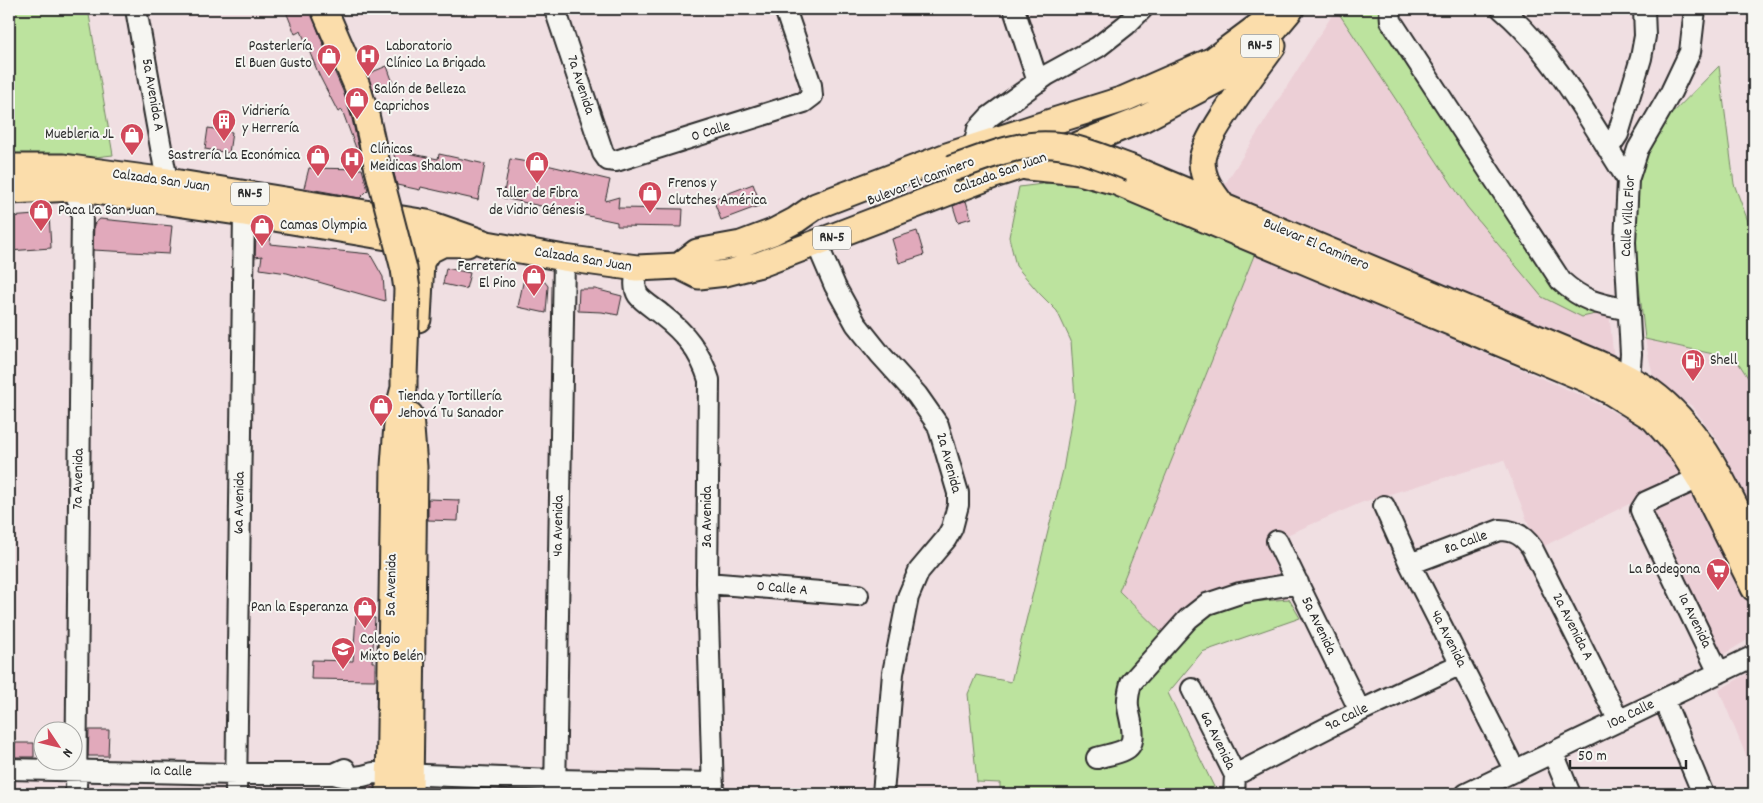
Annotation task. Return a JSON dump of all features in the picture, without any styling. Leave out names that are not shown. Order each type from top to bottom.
[{"type":"main road","name":"5a Avenida","points":[[324,9],[357,86],[401,252],[406,282],[404,383],[398,411],[404,466]]},
{"type":"main road","name":"RN-5","points":[[679,266],[697,252],[741,244],[773,232],[796,220],[816,206],[980,145],[1124,99],[1213,60],[1260,25],[1274,9]]},
{"type":"main road","name":"Calzada San Juan","points":[[9,191],[69,178],[167,181],[427,223],[487,244],[564,258],[637,268],[679,266],[699,276],[726,273],[761,264],[817,244],[1143,119],[1223,77],[1260,46],[1292,9]]},
{"type":"main road","points":[[1222,205],[1207,185],[1202,160],[1206,148],[1217,127],[1300,9]]},
{"type":"main road","points":[[980,145],[988,178]]},
{"type":"main road","name":"Bulevar El Caminero","points":[[796,220],[820,219],[1004,151],[1052,145],[1078,149],[1131,168],[1222,205],[1626,389],[1665,403],[1697,438],[1716,470],[1754,545]]},
{"type":"main road","name":"Bulevar El Caminero","points":[[1022,166],[1079,172],[1116,182],[1588,380],[1626,389],[1682,451],[1699,478],[1754,588]]},
{"type":"main road","name":"Calzada San Juan","points":[[9,168],[244,213],[383,237],[423,243],[487,244]]},
{"type":"main road","name":"5a Avenida","points":[[383,237],[390,246],[400,273],[401,302],[404,466],[395,782]]},
{"type":"main road","name":"5a Avenida","points":[[404,466],[421,262],[428,251],[442,244]]},
{"type":"street","name":"5a Avenida A","points":[[136,9],[167,181]]},
{"type":"street","name":"7a Avenida","points":[[555,9],[603,153],[608,160]]},
{"type":"street","name":"0 Calle","points":[[608,160],[616,162],[804,102],[812,96],[812,86],[786,9]]},
{"type":"street","points":[[1014,9],[1038,82]]},
{"type":"street","points":[[980,145],[978,129],[984,122],[1047,76],[1098,47],[1126,25],[1142,9]]},
{"type":"street","points":[[1390,9],[1391,21],[1561,280],[1573,292],[1587,300],[1629,310]]},
{"type":"street","points":[[1502,9],[1520,24],[1542,49],[1628,180]]},
{"type":"street","points":[[1608,149],[1618,134],[1641,58],[1645,36],[1644,9]]},
{"type":"street","name":"Calle Villa Flor","points":[[1626,389],[1631,354],[1625,242],[1628,180],[1638,149],[1671,92],[1690,52],[1694,9]]},
{"type":"street","name":"7a Avenida","points":[[69,178],[82,209],[77,720]]},
{"type":"street","name":"6a Avenida","points":[[236,794],[244,213]]},
{"type":"street","name":"2a Avenida","points":[[817,244],[835,286],[856,324],[917,395],[938,425],[958,493],[956,517],[952,528],[946,539],[919,571],[908,597],[893,673],[883,794]]},
{"type":"street","name":"4a Avenida","points":[[555,787],[564,258]]},
{"type":"street","name":"3a Avenida","points":[[637,268],[636,288],[639,296],[675,325],[690,340],[709,380],[707,583],[713,789]]},
{"type":"street","name":"1a Avenida","points":[[1699,478],[1646,502],[1642,510],[1713,669]]},
{"type":"street","name":"4a Avenida","points":[[1384,506],[1410,564],[1515,771]]},
{"type":"street","name":"8a Calle","points":[[1410,564],[1500,530],[1509,530],[1522,536]]},
{"type":"street","name":"2a Avenida A","points":[[1522,536],[1532,548],[1620,721]]},
{"type":"street","name":"5a Avenida","points":[[1277,541],[1360,711]]},
{"type":"street","name":"0 Calle A","points":[[707,583],[858,595]]},
{"type":"street","points":[[1097,758],[1129,747],[1133,736],[1128,707],[1131,683],[1188,619],[1206,604],[1223,598],[1298,583]]},
{"type":"street","points":[[1713,669],[1754,656]]},
{"type":"street","name":"9a Calle","points":[[1234,784],[1360,711],[1461,664]]},
{"type":"street","name":"10a Calle","points":[[1466,794],[1664,700],[1688,687],[1713,669]]},
{"type":"street","name":"6a Avenida","points":[[1192,689],[1234,784]]},
{"type":"street","points":[[1664,700],[1703,794]]},
{"type":"street","points":[[1553,753],[1570,794]]},
{"type":"street","name":"1a Calle","points":[[76,770],[236,774],[334,774],[346,769],[360,768],[395,782],[713,789]]},
{"type":"street","name":"1a Calle","points":[[9,769],[32,769]]},
{"type":"street","name":"7a Avenida","points":[[76,770],[76,794]]},
{"type":"shaded area","points":[[1336,9],[1467,207],[1609,311],[1614,362],[1220,192]]},
{"type":"shaded area","points":[[1255,253],[1580,395],[1647,429],[1672,456],[1754,605],[1754,636],[1711,662],[1635,501],[1538,549],[1504,460],[1363,502],[1266,544],[1289,599],[1224,604],[1170,641],[1119,591]]},
{"type":"shaded area","points":[[1645,339],[1736,359],[1754,387],[1754,515],[1718,441],[1692,406],[1654,382]]},
{"type":"shaded area","points":[[1754,670],[1754,775],[1719,690]]},
{"type":"green space","points":[[9,9],[88,9],[113,155],[9,167]]},
{"type":"green space","points":[[1336,9],[1383,9],[1575,289],[1609,311],[1582,317],[1542,297],[1467,207]]},
{"type":"green space","points":[[1719,66],[1734,184],[1754,237],[1754,387],[1736,359],[1645,339],[1632,223],[1635,170],[1659,127]]},
{"type":"green space","points":[[1058,182],[1097,187],[1255,253],[1119,591],[1170,641],[1224,604],[1289,599],[1300,618],[1202,652],[1168,693],[1217,793],[1214,794],[1000,794],[1000,783],[977,782],[968,694],[976,675],[1011,682],[1063,470],[1075,399],[1071,341],[1057,311],[1016,266],[1009,237],[1019,187]]},
{"type":"building","points":[[285,9],[310,9],[343,91],[352,119],[363,167],[342,110],[338,112],[319,75],[301,31],[295,34]]},
{"type":"building","points":[[387,66],[393,83],[373,91],[367,74]]},
{"type":"building","points":[[208,128],[232,132],[229,153],[205,149]]},
{"type":"building","points":[[392,150],[438,159],[439,154],[485,164],[478,200],[421,187],[420,190],[397,185],[391,162],[396,160]]},
{"type":"building","points":[[510,159],[551,166],[610,180],[605,201],[619,197],[618,208],[683,209],[682,227],[617,226],[617,222],[503,198]]},
{"type":"building","points":[[309,168],[362,169],[368,190],[360,198],[304,188]]},
{"type":"building","points":[[753,184],[761,205],[721,220],[713,199]]},
{"type":"building","points":[[966,201],[971,218],[958,222],[953,206]]},
{"type":"building","points":[[49,214],[51,248],[9,251],[9,217]]},
{"type":"building","points":[[100,219],[172,226],[169,254],[93,250],[94,224]]},
{"type":"building","points":[[917,231],[924,255],[899,263],[892,239]]},
{"type":"building","points":[[261,233],[271,234],[270,244],[370,254],[383,277],[385,301],[287,273],[260,269],[262,256],[255,257],[256,237]]},
{"type":"building","points":[[446,268],[470,273],[466,289],[443,284]]},
{"type":"building","name":"Ferretería El Pino","points":[[524,278],[544,281],[548,286],[546,313],[518,307]]},
{"type":"building","points":[[579,289],[595,289],[622,296],[618,315],[578,311]]},
{"type":"building","points":[[428,499],[459,500],[458,521],[428,520]]},
{"type":"building","points":[[356,616],[375,618],[372,662],[375,662],[375,680],[311,679],[312,660],[353,661]]},
{"type":"building","points":[[89,730],[109,730],[108,756],[88,756]]},
{"type":"building","points":[[9,743],[32,743],[32,757],[9,757]]},
{"type":"building","points":[[375,785],[375,794],[362,794],[363,788]]},
{"type":"place","name":"Pasterlería El Buen Gusto","points":[[329,77]]},
{"type":"place","name":"Laboratorio Clínico La Brigada","points":[[368,77]]},
{"type":"place","name":"Salón de Belleza Caprichos","points":[[357,120]]},
{"type":"place","name":"Vidriería y Herrería","points":[[224,142]]},
{"type":"place","name":"Muebleria JL","points":[[132,156]]},
{"type":"place","name":"Sastrería La Económica","points":[[318,177]]},
{"type":"place","name":"Clínicas Meidicas Shalom","points":[[352,180]]},
{"type":"place","name":"Taller de Fibra de Vidrio Génesis","points":[[537,184]]},
{"type":"place","name":"Frenos y Clutches América","points":[[650,214]]},
{"type":"place","name":"Paca La San Juan","points":[[41,232]]},
{"type":"place","name":"Camas Olympia","points":[[262,247]]},
{"type":"place","name":"Ferretería El Pino","points":[[534,297]]},
{"type":"place","name":"Shell","points":[[1693,382]]},
{"type":"place","name":"Tienda y Tortillería Jehová Tu Sanador","points":[[381,427]]},
{"type":"place","name":"La Bodegona","points":[[1718,591]]},
{"type":"place","name":"Pan la Esperanza","points":[[365,629]]},
{"type":"place","name":"Colegio Mixto Belén","points":[[343,670]]}]
